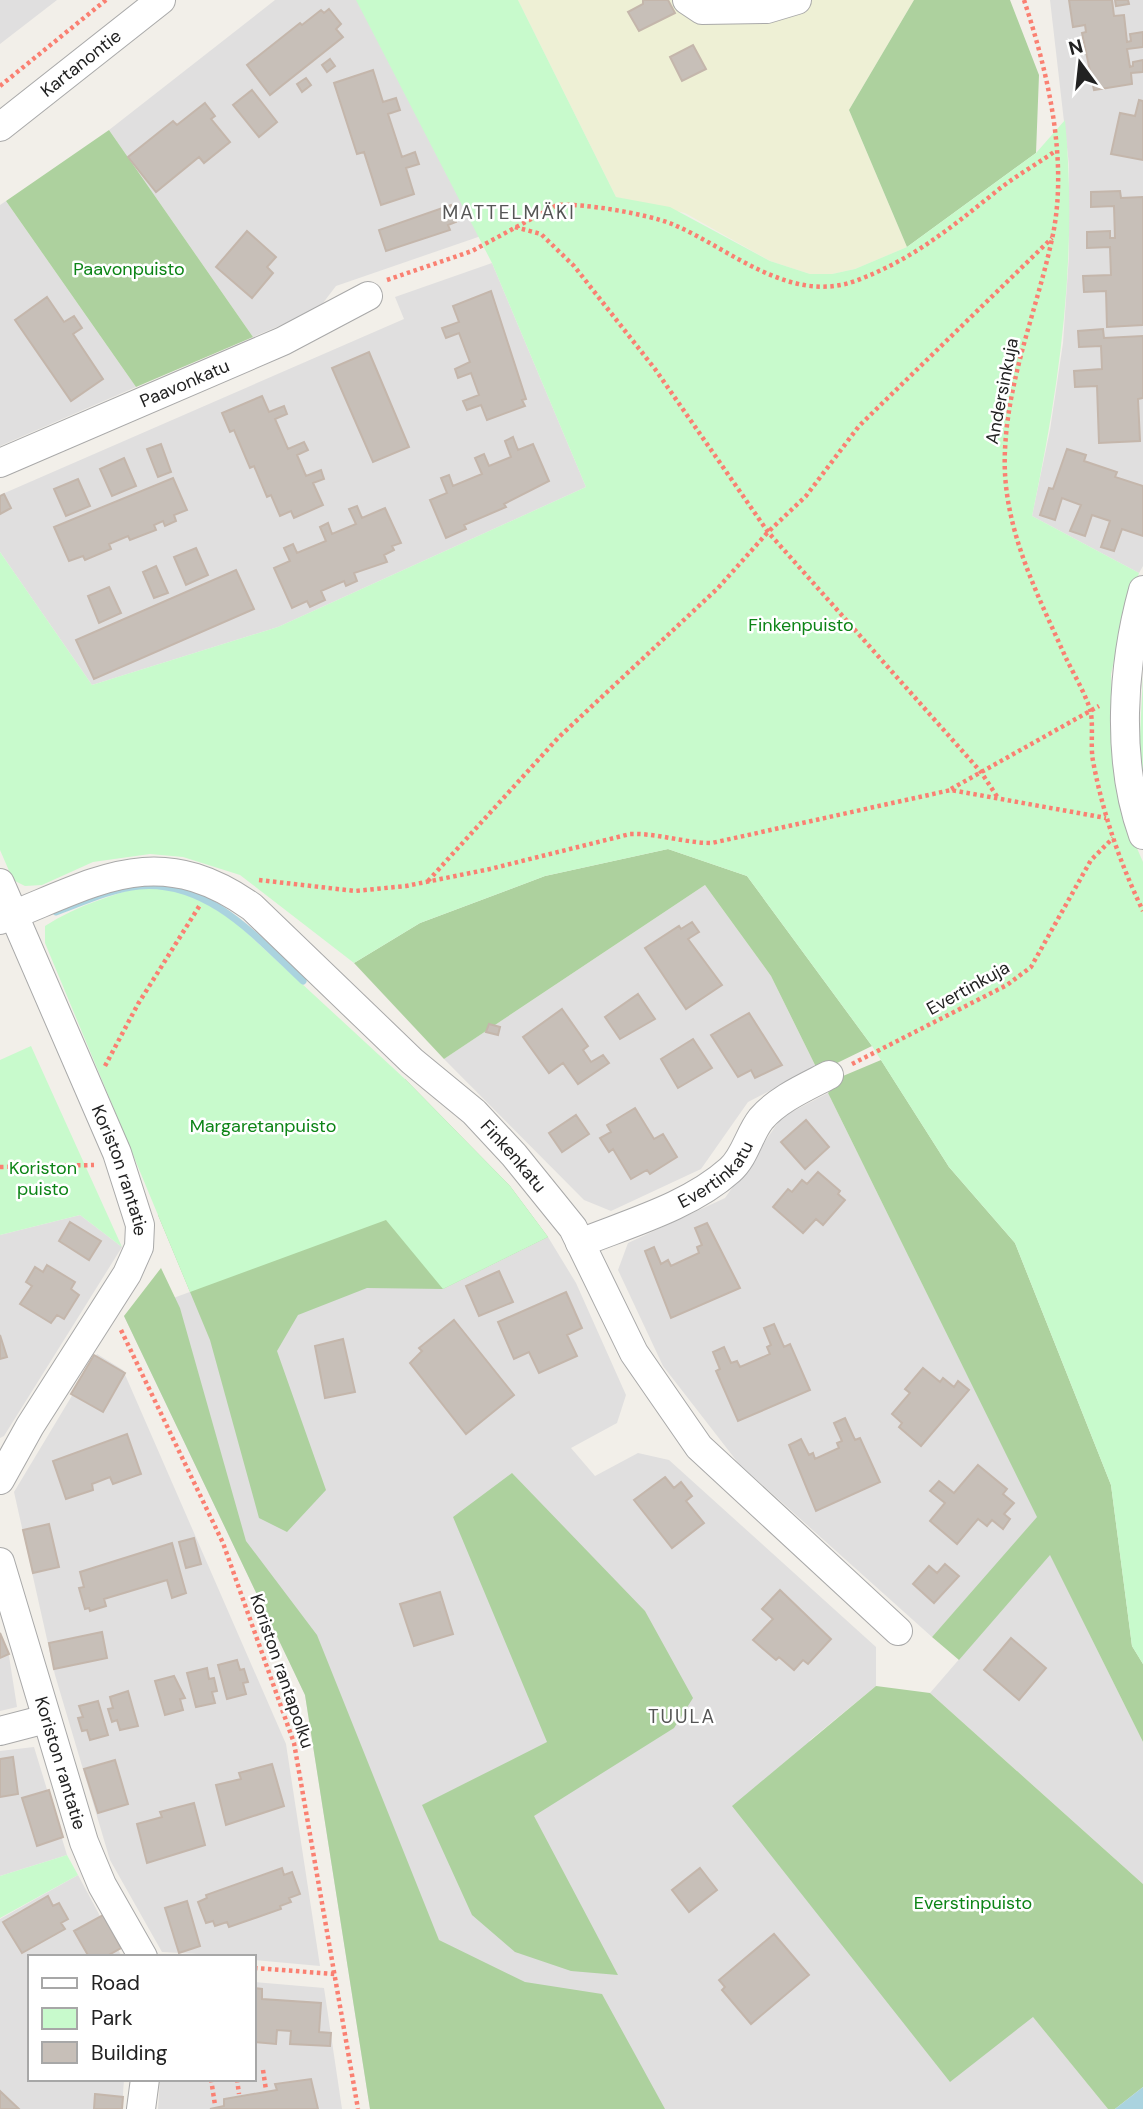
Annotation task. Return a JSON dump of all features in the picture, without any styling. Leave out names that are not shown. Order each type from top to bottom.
[{"type":"street","name":"Kartanontie","points":[[0,127],[161,0]]},
{"type":"street","points":[[687,0],[702,10],[767,9],[797,0]]},
{"type":"street","name":"Paavonkatu","points":[[0,463],[283,341],[368,296]]},
{"type":"street","points":[[1141,830],[1132,786],[1126,723],[1132,643],[1143,590]]},
{"type":"street","name":"Finkenkatu","points":[[7,918],[79,888],[135,871],[172,872],[214,884],[252,907],[277,928],[412,1061],[474,1112],[557,1207],[580,1243],[634,1353],[699,1447],[898,1631]]},
{"type":"street","name":"Koriston rantatie","points":[[0,883],[7,918],[89,1083],[117,1153],[140,1225],[139,1247],[127,1274],[30,1426],[0,1480]]},
{"type":"street","name":"Evertinkatu","points":[[580,1243],[670,1206],[714,1182],[732,1168],[767,1113],[829,1075]]},
{"type":"street","name":"Koriston rantatie","points":[[0,1562],[91,1859],[142,1955]]},
{"type":"street","points":[[0,1731],[47,1719]]},
{"type":"street","points":[[141,2109],[145,2081]]},
{"type":"path","points":[[0,86],[106,0]]},
{"type":"path","name":"Andersinkuja","points":[[1024,0],[1041,47],[1048,79],[1057,190],[1053,237],[1017,368],[1004,450],[1006,482],[1015,535],[1029,576],[1091,711],[1091,749],[1106,818],[1143,911]]},
{"type":"path","points":[[368,296],[379,284],[397,275],[472,251],[557,205],[572,204],[652,218],[673,225],[777,278],[835,285],[852,282],[934,242],[994,192],[1055,151]]},
{"type":"path","points":[[515,227],[541,234],[574,266],[655,369],[768,532],[981,772],[998,799]]},
{"type":"path","points":[[428,881],[558,738],[718,588],[768,532],[806,496],[859,426],[1053,237]]},
{"type":"path","points":[[89,1083],[115,1050],[138,1003],[219,879],[247,878],[355,891],[428,881],[555,855],[630,834],[652,834],[690,843],[712,843],[951,790],[1091,711]]},
{"type":"path","points":[[951,790],[1106,818]]},
{"type":"path","name":"Evertinkuja","points":[[829,1075],[1007,985],[1026,971],[1041,954],[1091,860],[1112,838],[1141,830]]},
{"type":"path","points":[[0,1167],[94,1165]]},
{"type":"path","name":"Koriston rantapolku","points":[[102,1313],[119,1327],[129,1342],[223,1543],[287,1720],[294,1743],[358,2109]]},
{"type":"path","points":[[256,1968],[335,1974]]},
{"type":"path","points":[[263,2070],[266,2090]]},
{"type":"path","points":[[211,2081],[215,2105]]},
{"type":"path","points":[[237,2081],[239,2094]]},
{"type":"shaded area","points":[[0,0],[57,0],[0,44]]},
{"type":"shaded area","points":[[275,0],[359,0],[481,236],[336,286],[323,303],[303,316],[253,337],[109,130]]},
{"type":"shaded area","points":[[1050,0],[1143,0],[1143,566],[1139,573],[1032,516],[1050,430],[1063,343],[1069,255],[1069,165]]},
{"type":"shaded area","points":[[6,201],[136,387],[0,446],[0,205]]},
{"type":"shaded area","points":[[492,263],[586,487],[278,627],[92,685],[0,552],[0,495],[404,319],[395,297]]},
{"type":"shaded area","points":[[705,885],[771,976],[816,1067],[748,1102],[701,1169],[611,1211],[584,1200],[444,1059]]},
{"type":"shaded area","points":[[828,1093],[1038,1518],[932,1637],[739,1464],[663,1366],[618,1270],[628,1243],[725,1198],[782,1117]]},
{"type":"shaded area","points":[[80,1215],[122,1247],[4,1436],[0,1438],[0,1235]]},
{"type":"shaded area","points":[[387,1220],[443,1289],[548,1237],[576,1283],[626,1395],[617,1423],[571,1448],[595,1476],[638,1453],[669,1460],[876,1647],[876,1686],[809,1741],[1108,2109],[370,2109],[305,1695],[124,1316]]},
{"type":"shaded area","points":[[97,1354],[123,1370],[286,1744],[320,1966],[256,1960],[256,1955],[162,1952],[110,1860],[55,1675],[14,1492]]},
{"type":"shaded area","points":[[1050,1554],[1143,1742],[1143,1884],[930,1693]]},
{"type":"shaded area","points":[[0,1634],[9,1656],[17,1707],[0,1711]]},
{"type":"shaded area","points":[[34,1747],[67,1855],[0,1876],[0,1751]]},
{"type":"shaded area","points":[[78,1875],[121,1955],[28,1955],[28,2081],[124,2081],[122,2109],[0,2109],[0,1919]]},
{"type":"shaded area","points":[[256,1982],[324,1988],[342,2109],[158,2109],[160,2081],[256,2081]]},
{"type":"green space","name":"Finkenpuisto","points":[[356,0],[518,0],[616,197],[670,207],[770,261],[810,274],[832,274],[855,269],[907,247],[1036,153],[1065,120],[1069,220],[1064,319],[1051,418],[1032,516],[1139,573],[1123,622],[1111,674],[1113,739],[1122,814],[1143,862],[1143,1664],[1132,1646],[1111,1485],[1015,1243],[949,1167],[872,1046],[747,876],[668,849],[545,876],[420,923],[354,963],[240,875],[183,857],[150,854],[93,862],[42,885],[25,886],[13,880],[0,850],[0,552],[92,685],[278,627],[586,487],[492,263]]},
{"type":"green space","points":[[518,0],[914,0],[849,110],[907,247],[855,269],[832,274],[810,274],[770,261],[685,213],[616,197]]},
{"type":"green space","points":[[914,0],[1010,0],[1039,75],[1036,153],[907,247],[849,110]]},
{"type":"green space","name":"Paavonpuisto","points":[[109,130],[253,337],[136,387],[6,201]]},
{"type":"green space","points":[[1143,676],[1143,779],[1139,757]]},
{"type":"green space","points":[[668,849],[747,876],[872,1046],[835,1064],[816,1067],[771,976],[705,885],[444,1059],[354,963],[420,923],[545,876]]},
{"type":"green space","name":"Margaretanpuisto","points":[[152,884],[196,897],[234,921],[405,1079],[510,1186],[548,1237],[443,1289],[386,1220],[190,1292],[45,943],[45,926],[70,912]]},
{"type":"green space","name":"Koriston puisto","points":[[31,1046],[122,1247],[80,1215],[0,1235],[0,1060]]},
{"type":"green space","points":[[881,1060],[949,1167],[1015,1243],[1111,1485],[1132,1646],[1143,1664],[1143,1742],[1050,1555],[959,1660],[932,1637],[1037,1517],[828,1093],[843,1076]]},
{"type":"green space","points":[[405,1079],[510,1186],[548,1237],[443,1289],[367,1288],[298,1315],[277,1351],[326,1490],[287,1532],[259,1518],[210,1340],[158,1215]]},
{"type":"green space","points":[[161,1268],[180,1308],[246,1541],[317,1635],[439,1940],[525,1982],[602,1994],[665,2109],[370,2109],[305,1695],[124,1316]]},
{"type":"green space","points":[[512,1473],[645,1611],[693,1698],[674,1728],[534,1816],[618,1975],[571,1971],[515,1952],[472,1915],[422,1805],[547,1742],[453,1517]]},
{"type":"green space","name":"Everstinpuisto","points":[[876,1686],[930,1693],[1143,1884],[1143,2087],[1115,2109],[1108,2109],[1033,2017],[950,2082],[732,1806]]},
{"type":"green space","points":[[67,1855],[78,1875],[0,1918],[0,1876]]},
{"type":"water","points":[[1143,2087],[1143,2109],[1115,2109]]},
{"type":"building","points":[[643,0],[668,0],[675,13],[639,31],[628,12],[643,4]]},
{"type":"building","points":[[1069,0],[1112,0],[1114,16],[1124,15],[1127,42],[1131,41],[1130,34],[1143,32],[1143,47],[1127,49],[1130,67],[1133,62],[1143,60],[1143,72],[1131,73],[1132,84],[1094,90],[1082,33],[1086,32],[1085,25],[1073,27]]},
{"type":"building","points":[[1115,0],[1128,0],[1129,4],[1116,6]]},
{"type":"building","points":[[329,9],[341,24],[336,29],[343,37],[270,95],[247,65],[300,23],[302,25],[321,10],[324,13]]},
{"type":"building","points":[[693,45],[706,69],[682,81],[670,57]]},
{"type":"building","points":[[330,59],[335,66],[327,72],[322,65]]},
{"type":"building","points":[[373,70],[383,102],[396,98],[400,110],[388,114],[402,157],[415,152],[419,164],[406,168],[414,194],[381,205],[364,152],[357,154],[334,83]]},
{"type":"building","points":[[306,78],[311,85],[302,92],[297,84]]},
{"type":"building","points":[[252,90],[277,122],[259,137],[233,105]]},
{"type":"building","points":[[1139,100],[1143,101],[1143,160],[1111,154],[1120,113],[1135,116]]},
{"type":"building","points":[[205,103],[215,116],[211,119],[230,142],[204,163],[199,157],[156,192],[128,157],[173,121],[177,125]]},
{"type":"building","points":[[1120,191],[1121,198],[1143,197],[1143,325],[1107,327],[1106,291],[1084,292],[1083,276],[1111,275],[1110,247],[1087,248],[1087,232],[1110,231],[1110,238],[1115,238],[1114,206],[1091,207],[1091,192]]},
{"type":"building","points":[[451,205],[456,222],[448,225],[450,230],[386,251],[379,230]]},
{"type":"building","points":[[247,231],[276,257],[267,267],[273,273],[252,298],[216,267]]},
{"type":"building","points":[[491,291],[526,399],[522,400],[525,406],[487,420],[481,405],[467,410],[463,401],[479,395],[471,373],[458,378],[455,369],[470,362],[459,333],[446,338],[442,328],[459,322],[453,306]]},
{"type":"building","points":[[47,297],[64,322],[74,316],[82,328],[73,334],[103,379],[71,401],[15,320]]},
{"type":"building","points":[[1103,329],[1104,338],[1143,336],[1143,398],[1138,399],[1140,441],[1099,443],[1097,386],[1075,387],[1074,371],[1102,369],[1101,346],[1079,347],[1078,331]]},
{"type":"building","points":[[369,352],[409,447],[373,462],[332,368]]},
{"type":"building","points":[[262,396],[269,412],[284,406],[287,414],[275,419],[288,449],[304,442],[308,450],[297,455],[306,476],[321,470],[324,479],[313,483],[323,505],[294,518],[291,511],[280,516],[271,495],[267,497],[254,466],[250,468],[234,430],[230,432],[222,413]]},
{"type":"building","points":[[513,437],[518,450],[533,444],[549,481],[504,504],[506,507],[464,525],[466,529],[446,538],[430,500],[447,493],[441,478],[449,475],[453,486],[482,474],[475,458],[484,454],[489,466],[511,457],[505,441]]},
{"type":"building","points":[[161,444],[171,472],[158,477],[147,449]]},
{"type":"building","points":[[1067,449],[1086,455],[1084,461],[1117,472],[1115,477],[1143,486],[1143,536],[1122,529],[1114,551],[1101,547],[1110,521],[1092,515],[1085,536],[1070,531],[1081,505],[1062,498],[1055,520],[1040,515],[1049,488],[1053,489]]},
{"type":"building","points":[[124,458],[136,486],[112,496],[100,469]]},
{"type":"building","points":[[173,478],[187,510],[174,515],[176,521],[165,526],[163,521],[154,525],[156,530],[130,540],[128,536],[109,544],[111,549],[85,560],[83,556],[69,561],[54,527]]},
{"type":"building","points":[[78,479],[90,506],[66,516],[54,489]]},
{"type":"building","points":[[4,494],[11,508],[0,514],[0,496]]},
{"type":"building","points":[[357,506],[362,518],[385,508],[401,543],[392,546],[394,550],[384,555],[387,562],[354,573],[357,581],[346,586],[344,581],[321,591],[325,600],[310,607],[307,601],[292,608],[274,568],[290,561],[284,548],[293,544],[297,553],[326,541],[320,527],[328,523],[332,534],[356,524],[349,509]]},
{"type":"building","points":[[196,548],[208,575],[186,585],[174,557]]},
{"type":"building","points":[[156,566],[168,593],[154,598],[143,572]]},
{"type":"building","points":[[236,570],[254,609],[94,679],[76,640]]},
{"type":"building","points":[[109,587],[121,613],[99,623],[88,596]]},
{"type":"building","points":[[692,922],[699,932],[688,939],[722,985],[686,1009],[645,948],[679,926],[681,929]]},
{"type":"building","points":[[638,994],[655,1019],[620,1039],[605,1017]]},
{"type":"building","points":[[562,1009],[588,1046],[583,1050],[591,1062],[603,1055],[609,1063],[578,1084],[563,1063],[549,1073],[523,1037]]},
{"type":"building","points":[[749,1013],[782,1065],[755,1078],[751,1070],[738,1077],[711,1035]]},
{"type":"building","points":[[489,1024],[500,1027],[498,1035],[486,1032]]},
{"type":"building","points":[[693,1039],[712,1068],[678,1088],[661,1059]]},
{"type":"building","points":[[635,1108],[654,1139],[663,1134],[677,1157],[650,1174],[647,1170],[631,1179],[613,1149],[609,1152],[600,1138],[611,1132],[607,1125]]},
{"type":"building","points":[[576,1115],[589,1134],[562,1152],[549,1133]]},
{"type":"building","points":[[806,1120],[829,1147],[805,1169],[781,1142]]},
{"type":"building","points":[[818,1172],[840,1191],[838,1194],[845,1200],[823,1225],[816,1219],[803,1233],[773,1207],[788,1189],[792,1192],[802,1180],[807,1184]]},
{"type":"building","points":[[70,1222],[101,1241],[89,1260],[59,1241]]},
{"type":"building","points":[[707,1223],[740,1288],[671,1318],[645,1251],[654,1247],[661,1264],[668,1260],[671,1266],[699,1253],[697,1247],[702,1245],[695,1228]]},
{"type":"building","points":[[47,1265],[75,1282],[71,1289],[79,1295],[64,1319],[57,1315],[51,1323],[20,1304],[32,1286],[26,1282],[35,1267],[43,1272]]},
{"type":"building","points":[[499,1271],[513,1302],[479,1316],[466,1286]]},
{"type":"building","points":[[566,1292],[582,1328],[567,1335],[577,1356],[539,1373],[529,1352],[514,1359],[498,1322]]},
{"type":"building","points":[[454,1320],[514,1395],[466,1434],[410,1363],[422,1351],[419,1348]]},
{"type":"building","points":[[774,1324],[784,1347],[790,1344],[810,1390],[738,1421],[716,1371],[720,1369],[713,1352],[724,1347],[731,1363],[737,1361],[740,1367],[770,1354],[767,1347],[771,1345],[764,1328]]},
{"type":"building","points":[[0,1335],[7,1357],[0,1359]]},
{"type":"building","points":[[343,1339],[355,1392],[325,1398],[315,1346]]},
{"type":"building","points":[[94,1355],[125,1373],[103,1412],[71,1394]]},
{"type":"building","points":[[923,1368],[940,1382],[943,1378],[954,1387],[958,1381],[969,1390],[921,1446],[899,1427],[902,1423],[892,1414],[910,1393],[905,1389]]},
{"type":"building","points":[[845,1418],[855,1440],[860,1438],[880,1482],[816,1511],[789,1445],[801,1439],[809,1455],[813,1453],[815,1459],[839,1448],[837,1443],[842,1441],[834,1423]]},
{"type":"building","points":[[127,1434],[141,1474],[113,1484],[110,1477],[92,1484],[93,1490],[66,1499],[53,1461]]},
{"type":"building","points":[[978,1465],[1007,1489],[1003,1494],[1014,1503],[1004,1514],[1010,1519],[1003,1529],[992,1520],[987,1526],[978,1519],[957,1544],[930,1521],[945,1503],[930,1491],[939,1481],[954,1493]]},
{"type":"building","points":[[665,1477],[674,1488],[681,1482],[692,1496],[686,1501],[704,1523],[672,1548],[634,1500]]},
{"type":"building","points":[[49,1524],[59,1567],[33,1573],[23,1530]]},
{"type":"building","points":[[194,1538],[201,1564],[186,1568],[179,1542]]},
{"type":"building","points":[[172,1543],[186,1593],[172,1598],[167,1580],[104,1599],[106,1606],[90,1611],[89,1608],[85,1609],[79,1588],[84,1587],[80,1572]]},
{"type":"building","points":[[945,1564],[959,1576],[934,1603],[913,1584],[929,1566],[937,1573]]},
{"type":"building","points":[[780,1590],[831,1639],[808,1664],[803,1660],[794,1670],[779,1657],[776,1660],[753,1640],[773,1619],[762,1609]]},
{"type":"building","points":[[440,1592],[453,1634],[414,1646],[400,1604]]},
{"type":"building","points":[[102,1632],[107,1658],[54,1669],[49,1643]]},
{"type":"building","points":[[0,1633],[9,1654],[0,1658]]},
{"type":"building","points":[[1011,1638],[1046,1668],[1019,1700],[984,1670]]},
{"type":"building","points":[[237,1660],[240,1670],[244,1669],[248,1682],[243,1683],[246,1694],[227,1699],[218,1665]]},
{"type":"building","points":[[207,1668],[209,1679],[214,1678],[217,1691],[212,1692],[215,1703],[196,1707],[187,1673]]},
{"type":"building","points":[[174,1676],[185,1698],[180,1699],[183,1710],[165,1715],[155,1681]]},
{"type":"building","points":[[128,1691],[138,1726],[120,1730],[117,1720],[112,1722],[108,1709],[113,1708],[110,1697]]},
{"type":"building","points":[[98,1701],[108,1735],[90,1740],[87,1730],[82,1731],[78,1718],[83,1717],[79,1706]]},
{"type":"building","points":[[13,1757],[18,1794],[0,1797],[0,1759]]},
{"type":"building","points":[[115,1760],[128,1804],[98,1813],[84,1769]]},
{"type":"building","points":[[272,1764],[284,1806],[226,1825],[216,1785],[241,1779],[239,1773]]},
{"type":"building","points":[[49,1790],[63,1837],[37,1846],[22,1798]]},
{"type":"building","points":[[194,1803],[205,1845],[147,1863],[137,1824],[162,1817],[160,1812]]},
{"type":"building","points":[[282,1868],[284,1875],[292,1872],[300,1894],[289,1898],[291,1902],[280,1906],[281,1909],[229,1927],[227,1922],[215,1926],[213,1921],[206,1923],[198,1902],[207,1898],[206,1895]]},
{"type":"building","points":[[700,1868],[717,1890],[689,1912],[672,1890]]},
{"type":"building","points":[[48,1896],[53,1906],[59,1903],[68,1919],[61,1923],[65,1929],[22,1953],[3,1922]]},
{"type":"building","points":[[187,1901],[200,1946],[179,1953],[165,1908]]},
{"type":"building","points":[[103,1915],[121,1948],[109,1955],[88,1955],[74,1931]]},
{"type":"building","points":[[774,1934],[809,1975],[751,2024],[722,1990],[725,1987],[719,1980]]},
{"type":"building","points":[[256,1988],[262,1989],[262,1999],[321,2003],[319,2032],[331,2033],[330,2046],[290,2044],[291,2031],[277,2030],[276,2044],[256,2042]]},
{"type":"building","points":[[311,2079],[318,2109],[210,2109],[224,2106],[224,2099],[277,2090],[275,2084]]},
{"type":"building","points":[[0,2091],[19,2109],[0,2109]]},
{"type":"building","points":[[95,2094],[123,2097],[122,2109],[94,2109]]},
{"type":"waterway","points":[[56,912],[97,896],[139,886],[164,887],[187,892],[230,915],[303,981]]},
{"type":"district","name":"MATTELMÄKI","points":[[509,212]]},
{"type":"district","name":"TUULA","points":[[682,1716]]}]
